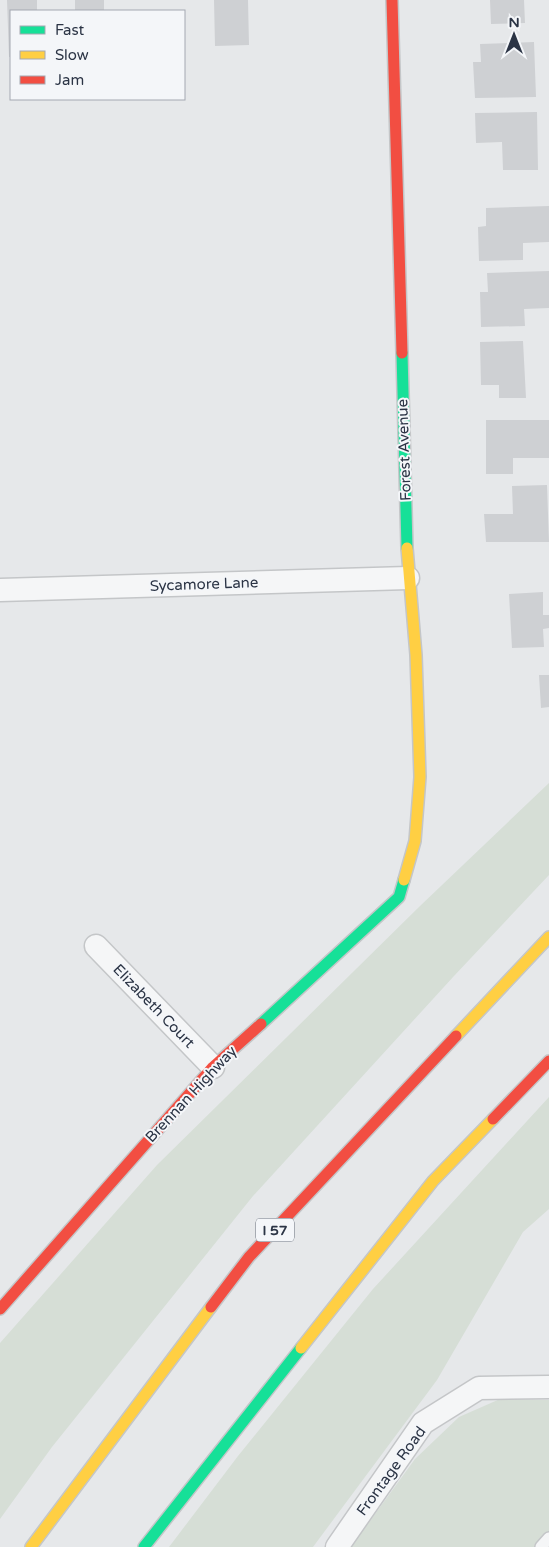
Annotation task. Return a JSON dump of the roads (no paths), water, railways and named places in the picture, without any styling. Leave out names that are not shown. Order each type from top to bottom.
[{"type":"main road","name":"Forest Avenue","points":[[392,0],[408,578],[416,655],[420,777],[415,841],[399,897]]},
{"type":"main road","name":"Brennan Highway","points":[[0,1309],[213,1067],[399,897]]},
{"type":"main road","name":"I 57","points":[[31,1547],[249,1257],[549,937]]},
{"type":"main road","points":[[144,1547],[433,1181],[549,1061]]},
{"type":"street","name":"Sycamore Lane","points":[[0,590],[408,578]]},
{"type":"street","name":"Elizabeth Court","points":[[96,946],[213,1067]]},
{"type":"street","name":"Frontage Road","points":[[337,1547],[423,1424],[479,1388],[549,1387]]},
{"type":"lane","points":[[541,1547],[549,1538]]}]
